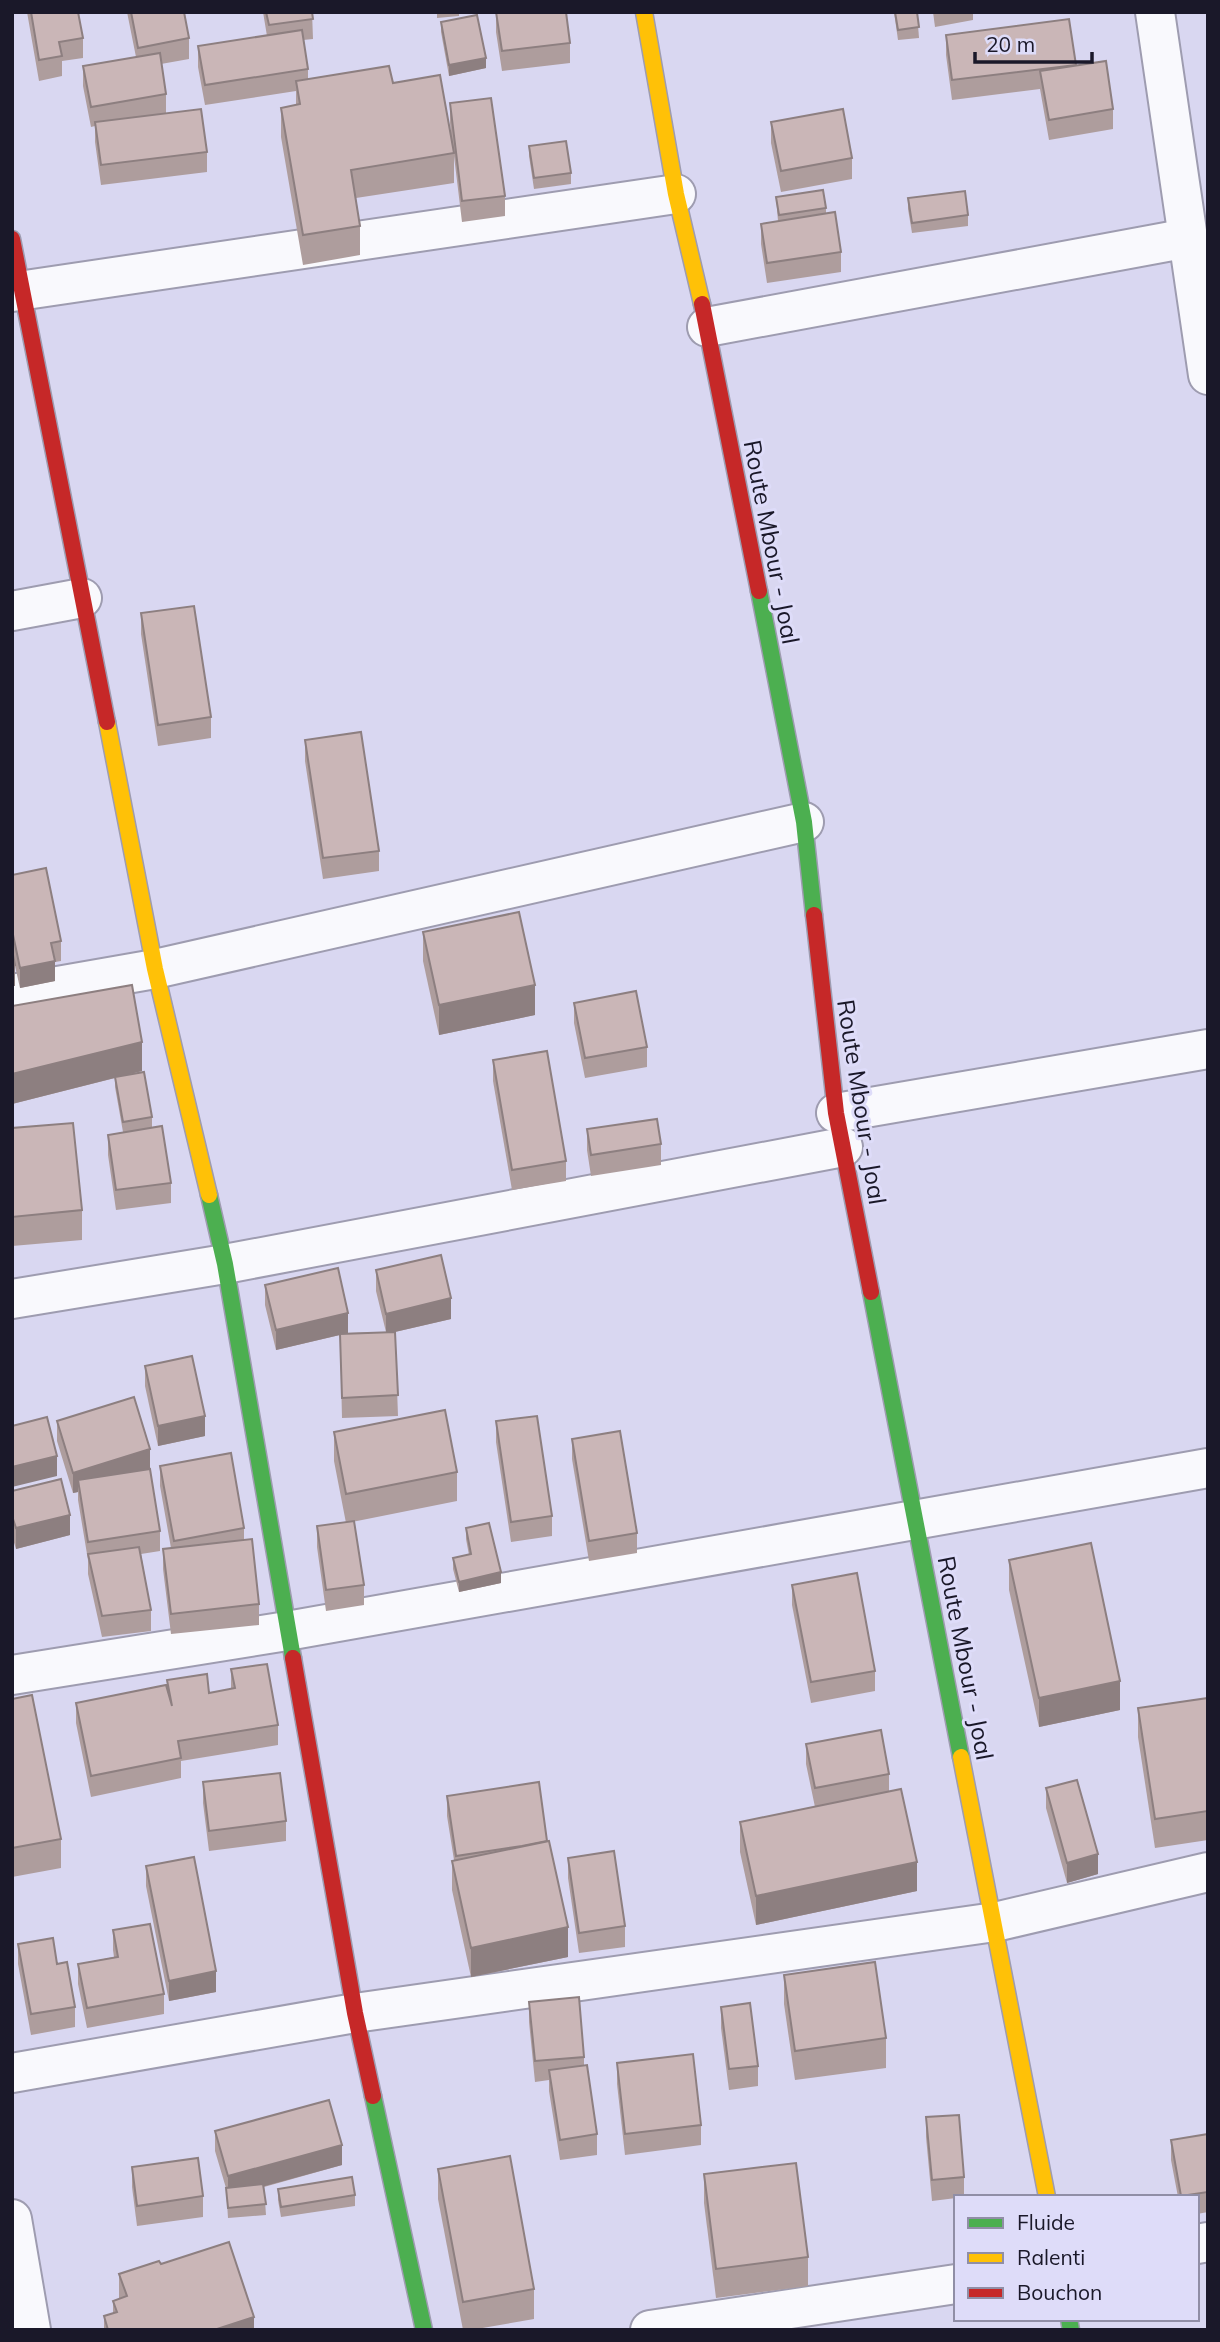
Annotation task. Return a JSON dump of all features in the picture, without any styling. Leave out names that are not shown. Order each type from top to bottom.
[{"type":"main road","name":"Route Mbour - Joal","points":[[644,12],[676,194],[708,327],[804,822],[839,1130],[1047,2195]]},
{"type":"main road","points":[[12,239],[18,291],[155,969],[225,1264],[355,2014],[424,2330]]},
{"type":"street","points":[[1155,12],[1208,375]]},
{"type":"street","points":[[18,291],[676,194]]},
{"type":"street","points":[[708,327],[1188,238]]},
{"type":"street","points":[[12,611],[82,598]]},
{"type":"street","points":[[12,995],[155,969],[804,822]]},
{"type":"street","points":[[12,1299],[225,1264],[1208,1049]]},
{"type":"street","points":[[12,1675],[287,1631],[1208,1468]]},
{"type":"street","points":[[12,2073],[355,2014],[995,1922],[1208,1872]]},
{"type":"street","points":[[12,2219],[31,2330]]},
{"type":"street","points":[[650,2330],[954,2284]]},
{"type":"building","points":[[31,12],[78,12],[83,38],[59,42],[62,56],[39,60]]},
{"type":"building","points":[[131,12],[184,12],[189,38],[138,48]]},
{"type":"building","points":[[266,12],[312,12],[313,19],[269,25]]},
{"type":"building","points":[[496,12],[566,12],[570,43],[502,51]]},
{"type":"building","points":[[895,12],[917,12],[919,27],[898,30]]},
{"type":"building","points":[[477,15],[486,58],[449,65],[441,22]]},
{"type":"building","points":[[1069,19],[1076,65],[952,80],[946,35]]},
{"type":"building","points":[[302,30],[308,69],[205,85],[198,46]]},
{"type":"building","points":[[160,53],[166,94],[91,107],[83,66]]},
{"type":"building","points":[[1106,61],[1113,109],[1049,120],[1040,71]]},
{"type":"building","points":[[389,66],[393,83],[440,75],[454,153],[351,170],[360,226],[303,235],[281,108],[300,104],[296,81]]},
{"type":"building","points":[[491,98],[505,196],[462,201],[450,103]]},
{"type":"building","points":[[201,109],[207,152],[101,165],[95,122]]},
{"type":"building","points":[[843,109],[852,158],[781,171],[771,122]]},
{"type":"building","points":[[566,141],[571,173],[534,178],[529,146]]},
{"type":"building","points":[[823,190],[826,208],[779,215],[776,197]]},
{"type":"building","points":[[965,191],[968,215],[912,223],[908,198]]},
{"type":"building","points":[[835,212],[841,252],[767,263],[761,224]]},
{"type":"building","points":[[194,606],[211,717],[158,725],[141,613]]},
{"type":"building","points":[[361,732],[379,851],[323,858],[305,740]]},
{"type":"building","points":[[46,868],[61,941],[51,943],[55,961],[20,968],[12,930],[12,875]]},
{"type":"building","points":[[519,912],[535,985],[439,1005],[423,932]]},
{"type":"building","points":[[132,985],[142,1042],[12,1074],[12,1006]]},
{"type":"building","points":[[636,991],[647,1047],[585,1058],[574,1003]]},
{"type":"building","points":[[547,1051],[566,1161],[512,1170],[493,1060]]},
{"type":"building","points":[[144,1072],[152,1117],[123,1122],[115,1077]]},
{"type":"building","points":[[657,1119],[661,1144],[591,1155],[587,1129]]},
{"type":"building","points":[[73,1123],[82,1210],[12,1217],[12,1128]]},
{"type":"building","points":[[162,1126],[171,1183],[116,1190],[108,1135]]},
{"type":"building","points":[[441,1255],[451,1298],[386,1314],[376,1270]]},
{"type":"building","points":[[338,1268],[348,1313],[276,1330],[265,1285]]},
{"type":"building","points":[[395,1332],[398,1395],[342,1398],[340,1334]]},
{"type":"building","points":[[192,1356],[205,1416],[158,1426],[145,1366]]},
{"type":"building","points":[[134,1397],[150,1449],[73,1473],[57,1421]]},
{"type":"building","points":[[445,1410],[457,1472],[346,1494],[334,1432]]},
{"type":"building","points":[[537,1416],[552,1516],[511,1522],[496,1421]]},
{"type":"building","points":[[47,1417],[57,1456],[12,1467],[12,1426]]},
{"type":"building","points":[[620,1431],[637,1533],[589,1541],[572,1439]]},
{"type":"building","points":[[231,1453],[244,1528],[174,1541],[160,1466]]},
{"type":"building","points":[[150,1469],[160,1531],[88,1542],[78,1480]]},
{"type":"building","points":[[61,1479],[70,1515],[16,1528],[12,1516],[12,1491]]},
{"type":"building","points":[[354,1521],[364,1585],[326,1590],[317,1526]]},
{"type":"building","points":[[489,1523],[501,1572],[459,1582],[453,1558],[471,1554],[466,1528]]},
{"type":"building","points":[[252,1539],[259,1604],[171,1614],[163,1549]]},
{"type":"building","points":[[1091,1543],[1120,1681],[1039,1698],[1009,1560]]},
{"type":"building","points":[[139,1547],[151,1610],[102,1616],[88,1554]]},
{"type":"building","points":[[857,1573],[875,1671],[811,1682],[792,1585]]},
{"type":"building","points":[[267,1664],[278,1725],[178,1741],[181,1758],[91,1776],[76,1703],[166,1685],[172,1706],[167,1680],[207,1674],[209,1693],[235,1688],[231,1669]]},
{"type":"building","points":[[32,1695],[61,1839],[12,1848],[12,1699]]},
{"type":"building","points":[[1208,1698],[1208,1811],[1155,1819],[1138,1708]]},
{"type":"building","points":[[881,1730],[889,1774],[815,1788],[806,1744]]},
{"type":"building","points":[[280,1773],[286,1821],[209,1831],[203,1782]]},
{"type":"building","points":[[1077,1780],[1098,1854],[1067,1863],[1046,1788]]},
{"type":"building","points":[[539,1782],[547,1841],[456,1856],[447,1796]]},
{"type":"building","points":[[901,1789],[917,1862],[756,1896],[740,1822]]},
{"type":"building","points":[[549,1841],[568,1927],[471,1948],[452,1861]]},
{"type":"building","points":[[614,1851],[625,1926],[579,1933],[568,1858]]},
{"type":"building","points":[[194,1857],[216,1971],[169,1981],[146,1866]]},
{"type":"building","points":[[150,1924],[164,1994],[87,2008],[78,1964],[118,1957],[113,1930]]},
{"type":"building","points":[[53,1938],[57,1964],[67,1962],[75,2007],[31,2014],[18,1944]]},
{"type":"building","points":[[875,1962],[886,2038],[795,2051],[784,1975]]},
{"type":"building","points":[[579,1997],[584,2057],[535,2061],[529,2002]]},
{"type":"building","points":[[750,2003],[758,2066],[729,2069],[721,2007]]},
{"type":"building","points":[[693,2054],[701,2125],[625,2134],[617,2063]]},
{"type":"building","points":[[587,2065],[597,2134],[560,2140],[549,2070]]},
{"type":"building","points":[[329,2100],[342,2145],[228,2176],[215,2131]]},
{"type":"building","points":[[959,2115],[964,2177],[932,2180],[926,2117]]},
{"type":"building","points":[[1208,2134],[1208,2192],[1181,2195],[1171,2140]]},
{"type":"building","points":[[510,2156],[534,2289],[463,2302],[438,2169]]},
{"type":"building","points":[[198,2158],[203,2196],[137,2206],[132,2167]]},
{"type":"building","points":[[796,2163],[808,2257],[716,2269],[704,2174]]},
{"type":"building","points":[[352,2177],[355,2195],[281,2207],[278,2189]]},
{"type":"building","points":[[263,2184],[266,2204],[228,2208],[226,2188]]},
{"type":"building","points":[[229,2242],[254,2317],[214,2330],[108,2330],[104,2316],[117,2312],[113,2301],[127,2296],[119,2274],[159,2261],[161,2264]]},
{"type":"traffic: fast","points":[[759,591],[804,822],[814,915]]},
{"type":"traffic: fast","points":[[209,1195],[225,1264],[293,1658]]},
{"type":"traffic: fast","points":[[871,1292],[961,1757]]},
{"type":"traffic: fast","points":[[373,2096],[424,2330]]},
{"type":"traffic: fast","points":[[1069,2321],[1071,2330]]},
{"type":"traffic: slow","points":[[644,12],[676,194],[702,304]]},
{"type":"traffic: slow","points":[[107,722],[155,969],[209,1195]]},
{"type":"traffic: slow","points":[[961,1757],[1047,2195]]},
{"type":"traffic: jam","points":[[12,239],[107,722]]},
{"type":"traffic: jam","points":[[702,304],[759,591]]},
{"type":"traffic: jam","points":[[814,915],[836,1113],[871,1292]]},
{"type":"traffic: jam","points":[[293,1658],[355,2013],[373,2096]]}]
